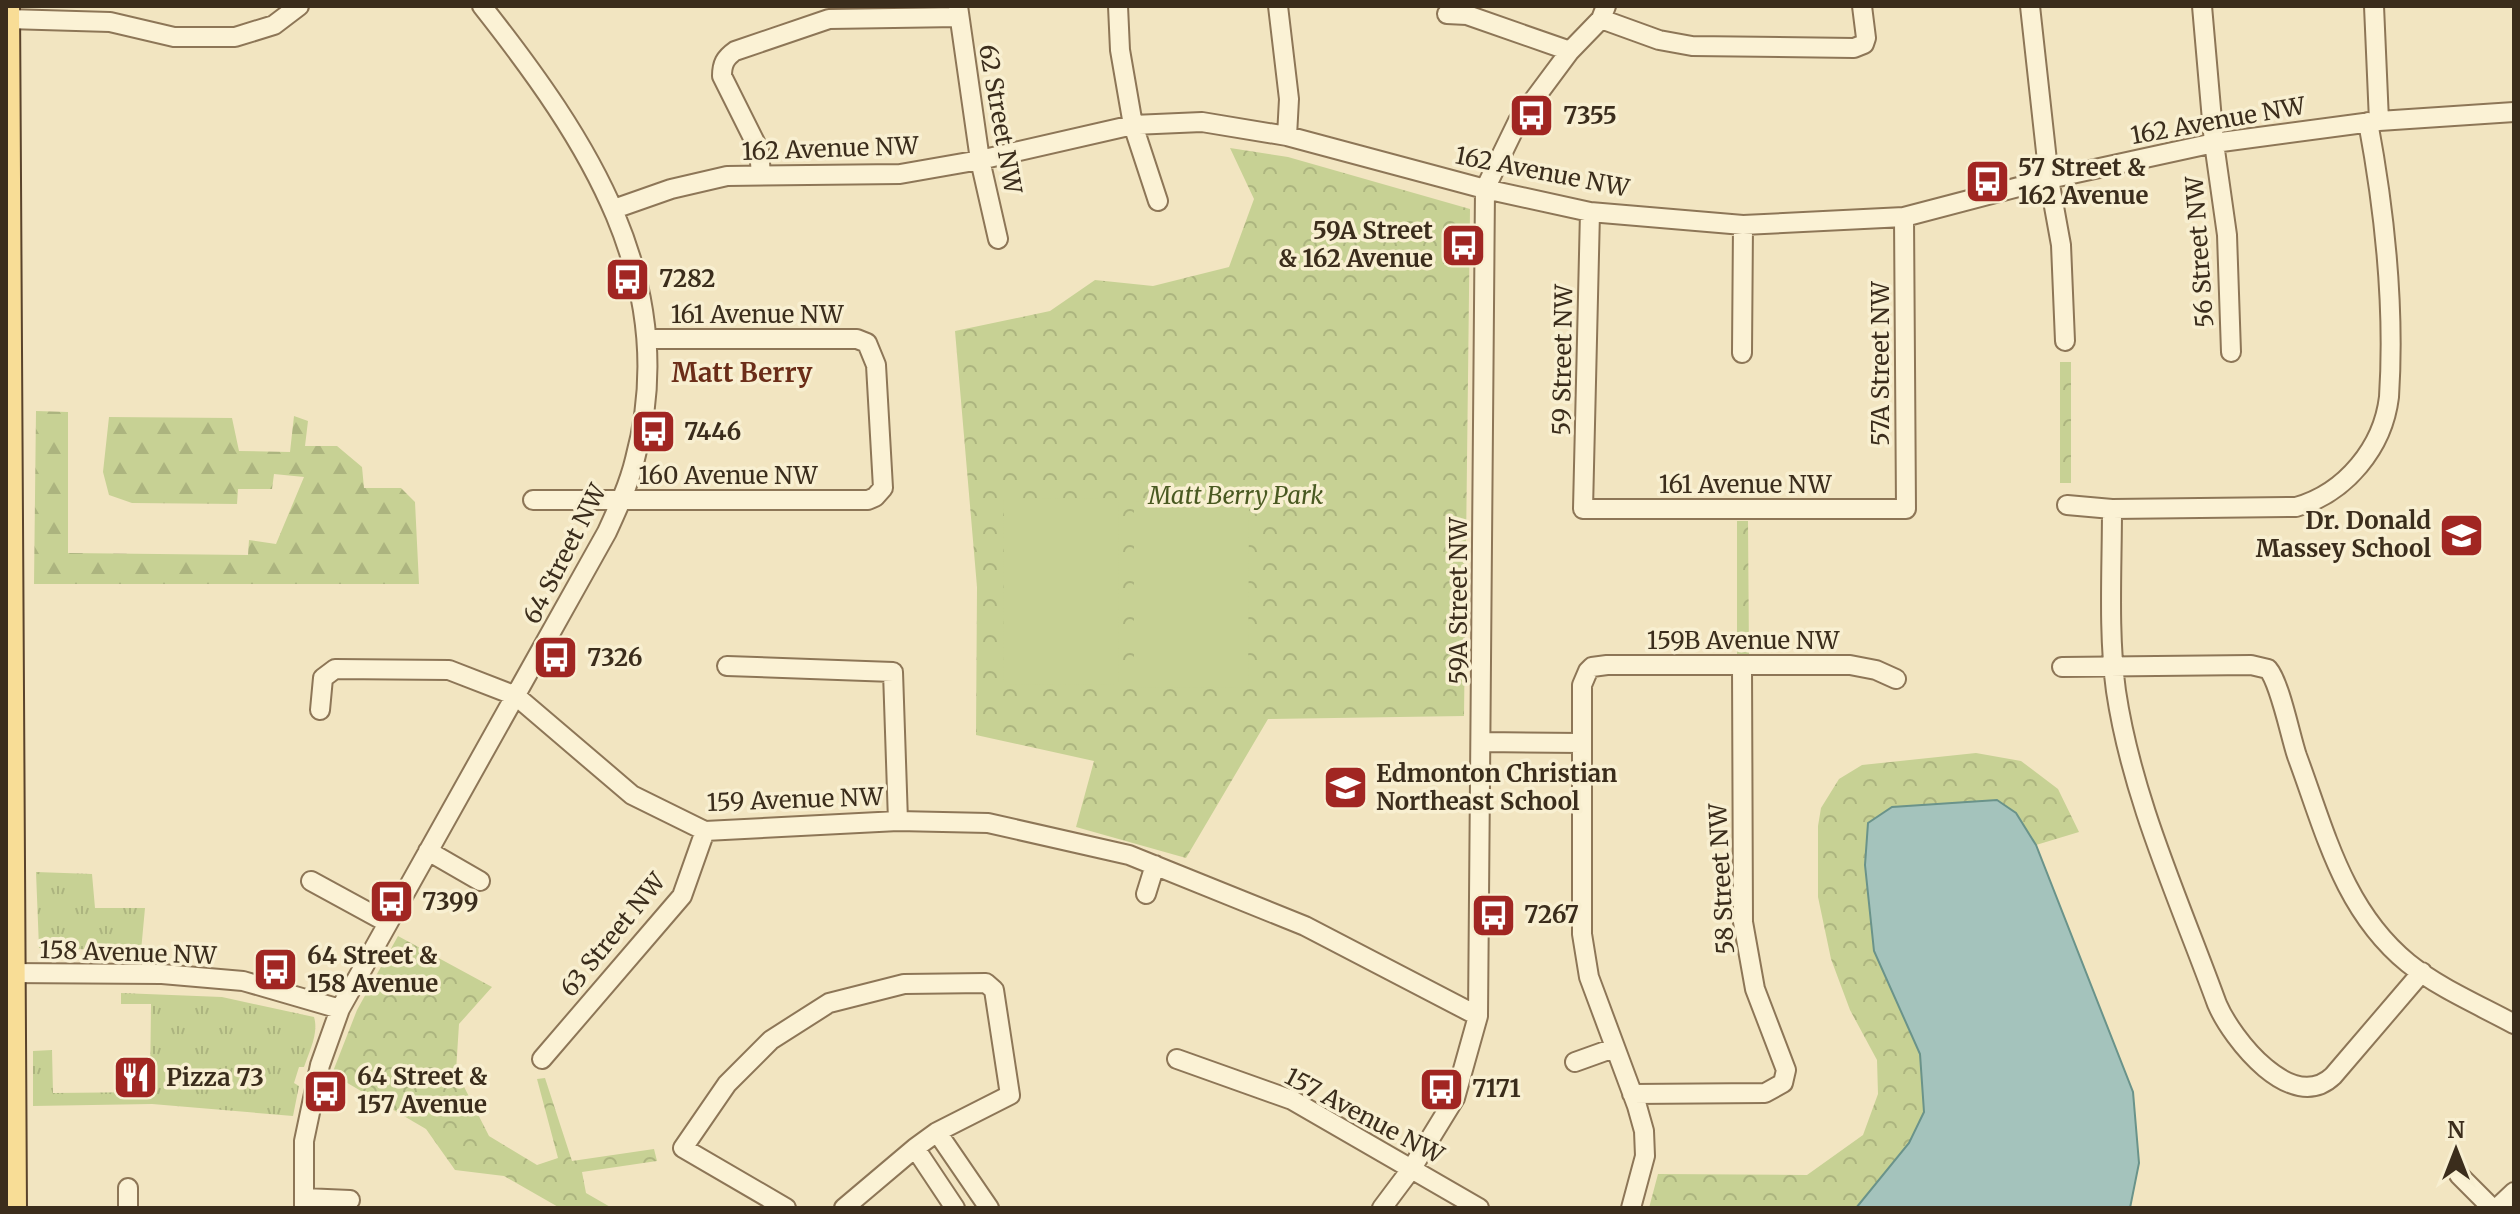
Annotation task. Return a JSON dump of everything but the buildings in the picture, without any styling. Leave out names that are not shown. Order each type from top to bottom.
[{"type":"main road","points":[[8,12],[8,686],[15,1208]]},
{"type":"street","points":[[8,12],[110,14],[174,37],[235,37],[274,25],[299,6]]},
{"type":"street","name":"64 Street NW","points":[[350,1200],[304,1203],[304,1141],[320,1065],[340,1009],[607,532],[636,458],[644,418],[647,339],[639,283],[614,209],[541,85],[482,6]]},
{"type":"street","points":[[1118,6],[1120,50],[1133,125],[1158,201]]},
{"type":"street","points":[[1278,6],[1289,99],[1287,136]]},
{"type":"street","points":[[1604,12],[1659,40],[1692,46],[1854,48],[1864,44],[1866,38],[1862,6]]},
{"type":"street","points":[[2030,6],[2049,179],[2061,245],[2065,341]]},
{"type":"street","name":"56 Street NW","points":[[2202,6],[2214,143],[2227,235],[2231,352]]},
{"type":"street","points":[[2067,505],[2112,509],[2296,507],[2320,497],[2355,470],[2378,438],[2387,412],[2391,370],[2388,253],[2374,121],[2374,6]]},
{"type":"street","points":[[761,175],[759,150],[725,85],[722,65],[727,56],[829,19],[958,11]]},
{"type":"street","name":"62 Street NW","points":[[958,11],[980,160],[998,239]]},
{"type":"street","name":"59A Street NW","points":[[1382,1208],[1412,1168],[1455,1098],[1478,1016],[1485,189],[1518,121],[1570,51],[1604,12]]},
{"type":"street","points":[[1447,14],[1467,15],[1570,51]]},
{"type":"street","name":"162 Avenue NW","points":[[614,209],[700,181],[727,176],[889,175],[980,160],[1133,125],[1202,122],[1287,136],[1485,189],[1590,212],[1743,225],[1904,217],[2049,179],[2214,143],[2374,121],[2514,112]]},
{"type":"street","name":"59 Street NW","points":[[1583,509],[1590,212]]},
{"type":"street","name":"57A Street NW","points":[[1904,217],[1906,509]]},
{"type":"street","points":[[1742,353],[1743,225]]},
{"type":"street","name":"161 Avenue NW","points":[[647,339],[857,339],[867,343],[876,365],[883,478],[883,488],[875,497]]},
{"type":"street","name":"160 Avenue NW","points":[[533,500],[852,500],[875,497]]},
{"type":"street","name":"161 Avenue NW","points":[[1583,509],[1906,509]]},
{"type":"street","points":[[2112,509],[2114,666],[2126,742],[2144,804],[2223,1017],[2245,1049],[2270,1070],[2292,1084],[2309,1088],[2322,1086],[2422,972]]},
{"type":"street","name":"159B Avenue NW","points":[[1581,743],[1582,685],[1592,667],[1850,665],[1876,670],[1896,679]]},
{"type":"street","points":[[2062,667],[2251,665],[2268,669],[2276,683],[2289,733],[2357,908],[2397,954],[2422,972],[2514,1024]]},
{"type":"street","points":[[727,666],[893,672],[898,821]]},
{"type":"street","name":"58 Street NW","points":[[1632,1094],[1765,1093],[1783,1083],[1786,1075],[1785,1062],[1755,989],[1743,922],[1742,666]]},
{"type":"street","name":"159 Avenue NW","points":[[320,710],[323,678],[335,669],[449,670],[516,696],[632,795],[705,831],[898,821],[988,823],[1129,855],[1305,926],[1478,1016]]},
{"type":"street","points":[[1482,742],[1581,743],[1584,950],[1589,977],[1641,1118],[1645,1156],[1631,1208]]},
{"type":"street","name":"63 Street NW","points":[[542,1059],[682,896],[705,831]]},
{"type":"street","points":[[428,851],[480,881]]},
{"type":"street","points":[[1146,894],[1155,865]]},
{"type":"street","points":[[311,881],[388,923]]},
{"type":"street","name":"158 Avenue NW","points":[[10,973],[162,974],[243,981],[340,1009]]},
{"type":"street","points":[[786,1208],[683,1148],[727,1084],[771,1040],[829,1003],[904,984],[986,983],[994,990],[1010,1095],[937,1132],[844,1208]]},
{"type":"street","points":[[1575,1062],[1614,1048]]},
{"type":"street","name":"157 Avenue NW","points":[[1177,1059],[1292,1100],[1479,1208]]},
{"type":"street","points":[[937,1132],[989,1208]]},
{"type":"street","points":[[915,1148],[955,1208]]},
{"type":"street","points":[[2459,1175],[2505,1201]]},
{"type":"street","points":[[128,1188],[128,1208]]},
{"type":"green space","name":"Matt Berry Park","points":[[1230,148],[1288,157],[1470,209],[1464,716],[1268,719],[1186,858],[1076,827],[1094,761],[976,735],[977,587],[955,331],[1050,311],[1095,280],[1153,286],[1229,267],[1254,199]]},
{"type":"green space","points":[[2060,362],[2071,362],[2071,483],[2060,483]]},
{"type":"green space","points":[[36,411],[68,412],[68,553],[248,555],[249,540],[276,544],[304,477],[274,474],[272,489],[238,489],[237,504],[132,503],[109,495],[103,472],[109,417],[232,418],[239,451],[290,452],[294,416],[308,421],[305,446],[337,446],[362,467],[364,488],[401,488],[415,502],[419,584],[34,584]]},
{"type":"green space","points":[[1004,498],[1119,499],[1118,685],[1003,684]]},
{"type":"green space","points":[[1134,501],[1249,502],[1248,688],[1134,687]]},
{"type":"green space","points":[[1737,521],[1748,521],[1749,656],[1737,656]]},
{"type":"green space","points":[[1976,753],[2021,761],[2058,789],[2079,832],[2036,845],[2016,813],[1874,951],[1920,1055],[1924,1112],[1909,1143],[1856,1208],[1649,1208],[1658,1174],[1807,1175],[1863,1135],[1878,1094],[1877,1060],[1850,1010],[1831,959],[1818,897],[1821,808],[1839,779],[1862,765]]},
{"type":"green space","points":[[36,872],[92,874],[95,908],[145,908],[141,951],[39,948]]},
{"type":"green space","points":[[398,936],[492,987],[459,1024],[456,1071],[489,1136],[537,1165],[558,1158],[537,1079],[545,1078],[572,1161],[654,1149],[657,1161],[582,1172],[586,1193],[612,1208],[560,1208],[504,1176],[455,1170],[426,1129],[332,1074],[357,1010]]},
{"type":"green space","points":[[121,993],[222,997],[314,1017],[313,1042],[294,1083],[299,1086],[293,1116],[152,1104],[33,1106],[33,1051],[52,1050],[53,1093],[150,1092],[151,1004],[121,1004]]},
{"type":"water","points":[[1997,800],[2016,813],[2036,845],[2133,1092],[2139,1163],[2130,1208],[1856,1208],[1909,1143],[1924,1112],[1920,1054],[1874,951],[1865,865],[1868,823],[1892,807]]},
{"type":"place","name":"7355","points":[[1532,116]]},
{"type":"place","name":"57 Street & 162 Avenue","points":[[1987,182]]},
{"type":"place","name":"59A Street & 162 Avenue","points":[[1464,245]]},
{"type":"place","name":"7282","points":[[628,279]]},
{"type":"place","name":"7446","points":[[653,432]]},
{"type":"place","name":"Dr. Donald Massey School","points":[[2462,535]]},
{"type":"place","name":"7326","points":[[556,658]]},
{"type":"place","name":"Edmonton Christian Northeast School","points":[[1345,788]]},
{"type":"place","name":"7399","points":[[391,902]]},
{"type":"place","name":"7267","points":[[1493,915]]},
{"type":"place","name":"64 Street & 158 Avenue","points":[[276,970]]},
{"type":"place","name":"Pizza 73","points":[[135,1078]]},
{"type":"place","name":"7171","points":[[1441,1089]]},
{"type":"place","name":"64 Street & 157 Avenue","points":[[326,1091]]},
{"type":"district","name":"Matt Berry","points":[[742,373]]}]
